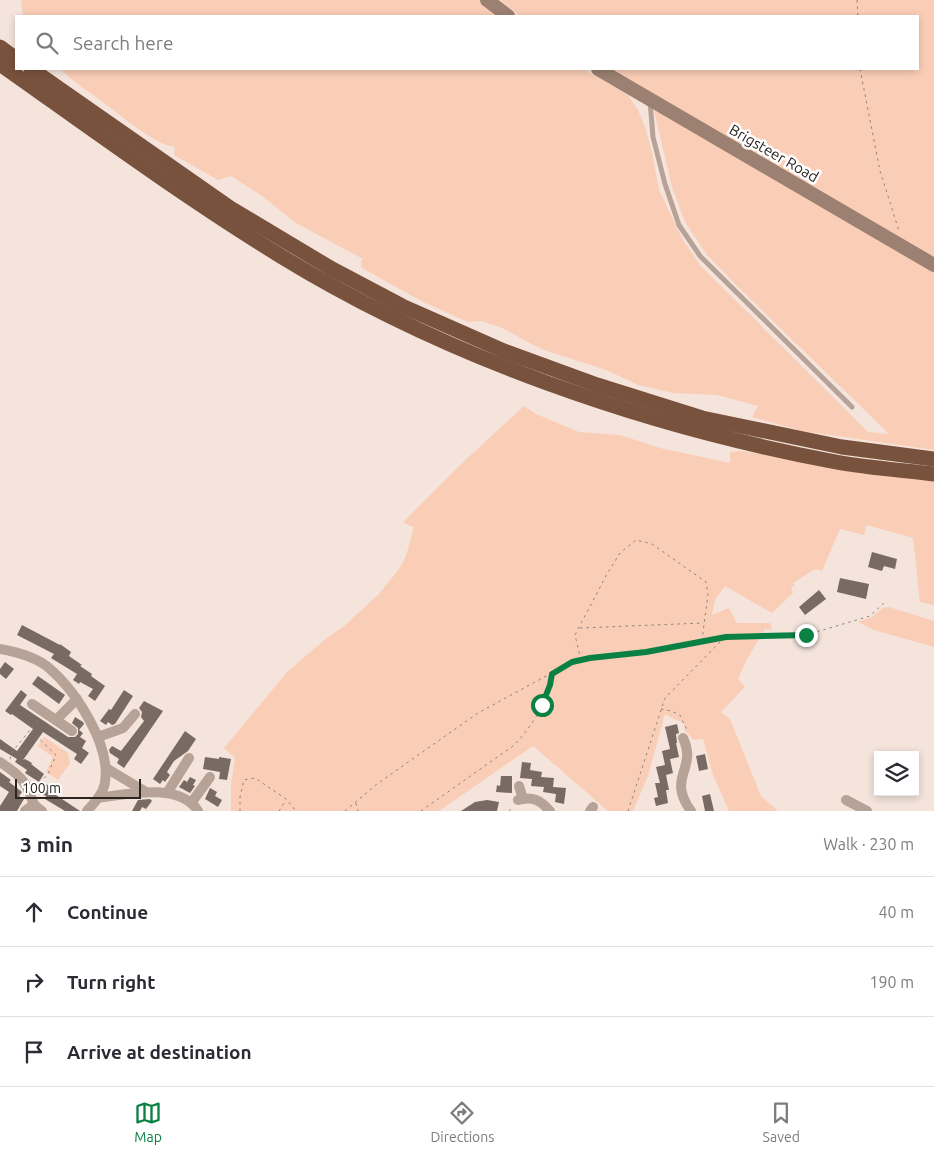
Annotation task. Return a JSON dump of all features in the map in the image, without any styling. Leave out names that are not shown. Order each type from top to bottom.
[{"type":"highway","points":[[0,47],[15,57]]},
{"type":"highway","points":[[0,64],[204,206],[280,256],[384,313],[463,349],[525,375],[625,410],[715,434],[838,462],[934,474]]},
{"type":"highway","points":[[32,70],[238,213],[332,269],[402,306],[504,351],[597,385],[702,418],[842,447],[934,459]]},
{"type":"street","points":[[487,0],[507,15]]},
{"type":"street","name":"Brigsteer Road","points":[[600,70],[934,266]]},
{"type":"street","points":[[0,649],[19,652],[49,668],[77,699],[98,737],[106,768],[105,784],[98,798],[87,811]]},
{"type":"street","points":[[56,720],[77,699]]},
{"type":"street","points":[[32,704],[72,731]]},
{"type":"street","points":[[98,737],[124,728],[135,714]]},
{"type":"street","points":[[683,738],[688,747],[687,763],[680,780],[681,794],[691,811]]},
{"type":"street","points":[[167,793],[189,758]]},
{"type":"street","points":[[4,764],[19,776],[28,788],[29,803],[42,811]]},
{"type":"street","points":[[106,768],[146,792]]},
{"type":"street","points":[[192,802],[210,777]]},
{"type":"street","points":[[519,786],[520,799],[537,799],[550,811]]},
{"type":"street","points":[[98,798],[146,792],[167,793],[192,802],[198,811]]},
{"type":"street","points":[[846,800],[867,811]]},
{"type":"lane","points":[[650,98],[653,136],[665,184],[680,225],[700,256],[852,407]]},
{"type":"path","points":[[857,0],[858,15]]},
{"type":"path","points":[[860,70],[880,171],[900,234],[896,243]]},
{"type":"path","points":[[581,661],[575,635],[620,553],[636,540],[652,544],[706,582],[708,594],[702,641]]},
{"type":"path","points":[[345,811],[376,784],[478,713],[572,662],[590,658],[646,652],[726,637],[806,635],[870,616],[885,602]]},
{"type":"path","points":[[579,628],[704,623]]},
{"type":"path","points":[[628,811],[665,698],[726,637]]},
{"type":"path","points":[[421,811],[512,746],[526,733],[542,705],[552,674]]},
{"type":"path","points":[[661,709],[680,715],[688,734],[683,738]]},
{"type":"path","points":[[4,764],[27,733],[31,731],[44,711]]},
{"type":"path","points":[[29,803],[48,774],[56,755],[31,731]]},
{"type":"path","points":[[240,811],[240,797],[244,780],[255,778],[286,799],[296,811]]},
{"type":"path","points":[[279,811],[286,799]]},
{"type":"path","points":[[356,802],[358,811]]},
{"type":"shaded area","points":[[21,0],[481,0],[498,15],[23,15]]},
{"type":"shaded area","points":[[500,0],[934,0],[934,261],[612,70],[919,70],[919,15],[519,15]]},
{"type":"shaded area","points":[[62,70],[586,70],[628,95],[638,110],[652,152],[659,190],[683,240],[701,266],[868,432],[889,434],[707,255],[685,222],[672,187],[654,111],[662,112],[934,271],[934,450],[802,431],[752,417],[758,406],[717,395],[673,393],[638,385],[606,370],[541,349],[502,328],[481,321],[468,322],[423,302],[362,268],[361,262],[363,259],[296,223],[262,196],[231,176],[218,180],[174,155],[175,147],[158,141],[138,129]]},
{"type":"shaded area","points":[[524,406],[536,414],[579,432],[620,435],[660,448],[730,463],[730,452],[740,451],[934,479],[934,605],[920,602],[913,538],[866,525],[864,535],[840,529],[822,571],[815,569],[793,583],[795,585],[791,588],[793,593],[772,613],[725,586],[715,600],[712,615],[729,608],[737,623],[770,623],[772,630],[765,629],[746,661],[738,679],[745,687],[721,712],[730,719],[761,796],[778,811],[729,811],[713,775],[703,739],[694,740],[685,731],[684,724],[665,714],[648,776],[633,811],[608,811],[533,746],[439,811],[231,811],[231,785],[235,758],[224,748],[287,672],[344,626],[378,595],[399,569],[406,556],[414,527],[403,523],[460,465]]},
{"type":"shaded area","points":[[889,607],[934,621],[934,647],[874,630],[858,622],[872,617],[883,608]]},
{"type":"shaded area","points":[[44,737],[68,753],[70,763],[58,780],[46,772],[53,757],[38,746]]},
{"type":"building","points":[[872,552],[897,559],[895,569],[884,566],[882,571],[868,567]]},
{"type":"building","points":[[840,578],[869,584],[866,599],[837,592]]},
{"type":"building","points":[[819,590],[826,599],[805,615],[799,607]]},
{"type":"building","points":[[22,625],[60,644],[71,652],[69,656],[105,686],[95,701],[88,696],[93,689],[73,680],[77,674],[51,658],[54,654],[17,635]]},
{"type":"building","points":[[5,662],[14,669],[6,679],[0,674],[0,669]]},
{"type":"building","points":[[38,676],[65,695],[59,704],[32,684]]},
{"type":"building","points":[[21,690],[27,695],[20,705],[68,737],[75,737],[78,734],[78,728],[72,723],[75,717],[83,722],[84,724],[79,730],[83,733],[80,737],[86,741],[82,748],[89,753],[81,764],[74,759],[77,754],[43,732],[23,760],[25,759],[32,763],[44,774],[39,782],[25,773],[27,770],[15,762],[17,759],[0,749],[0,739],[17,751],[33,729],[5,711]]},
{"type":"building","points":[[124,690],[133,696],[115,724],[112,725],[108,722],[106,725],[100,721],[109,709],[111,710]]},
{"type":"building","points":[[144,701],[163,711],[124,768],[117,763],[119,759],[110,753],[109,750],[112,746],[121,751],[144,721],[139,708]]},
{"type":"building","points":[[677,724],[679,733],[676,734],[676,743],[679,757],[670,759],[673,773],[666,775],[669,790],[666,790],[668,803],[656,806],[654,798],[658,797],[655,783],[660,783],[656,767],[665,765],[662,751],[670,749],[665,727]]},
{"type":"building","points":[[185,731],[196,739],[188,751],[174,761],[167,772],[170,775],[165,782],[163,780],[160,784],[153,779]]},
{"type":"building","points":[[705,754],[708,769],[699,771],[696,756]]},
{"type":"building","points":[[205,757],[231,759],[227,780],[219,779],[220,772],[203,769]]},
{"type":"building","points":[[522,762],[531,763],[530,770],[542,772],[541,777],[554,778],[553,787],[566,788],[564,804],[555,802],[556,794],[543,792],[544,787],[531,786],[532,779],[520,778]]},
{"type":"building","points":[[0,772],[22,792],[19,796],[24,799],[17,811],[0,811],[0,806],[9,792],[0,786]]},
{"type":"building","points":[[501,776],[512,776],[512,793],[496,792],[497,785],[500,786]]},
{"type":"building","points":[[190,777],[196,780],[193,785],[195,786],[190,793],[179,787],[184,780],[187,782]]},
{"type":"building","points":[[43,782],[52,788],[50,791],[80,811],[65,811],[45,799],[46,796],[40,793],[42,790],[39,788]]},
{"type":"building","points":[[210,788],[217,792],[215,796],[222,800],[218,807],[205,799]]},
{"type":"building","points":[[710,794],[714,811],[705,811],[702,796]]},
{"type":"building","points":[[150,799],[152,801],[146,809],[142,807],[140,811],[132,811],[138,800]]},
{"type":"building","points":[[487,800],[499,802],[497,811],[461,811],[475,802]]},
{"type":"route","points":[[542,705],[552,674],[572,662],[590,658],[646,652],[726,637],[806,635]]}]
